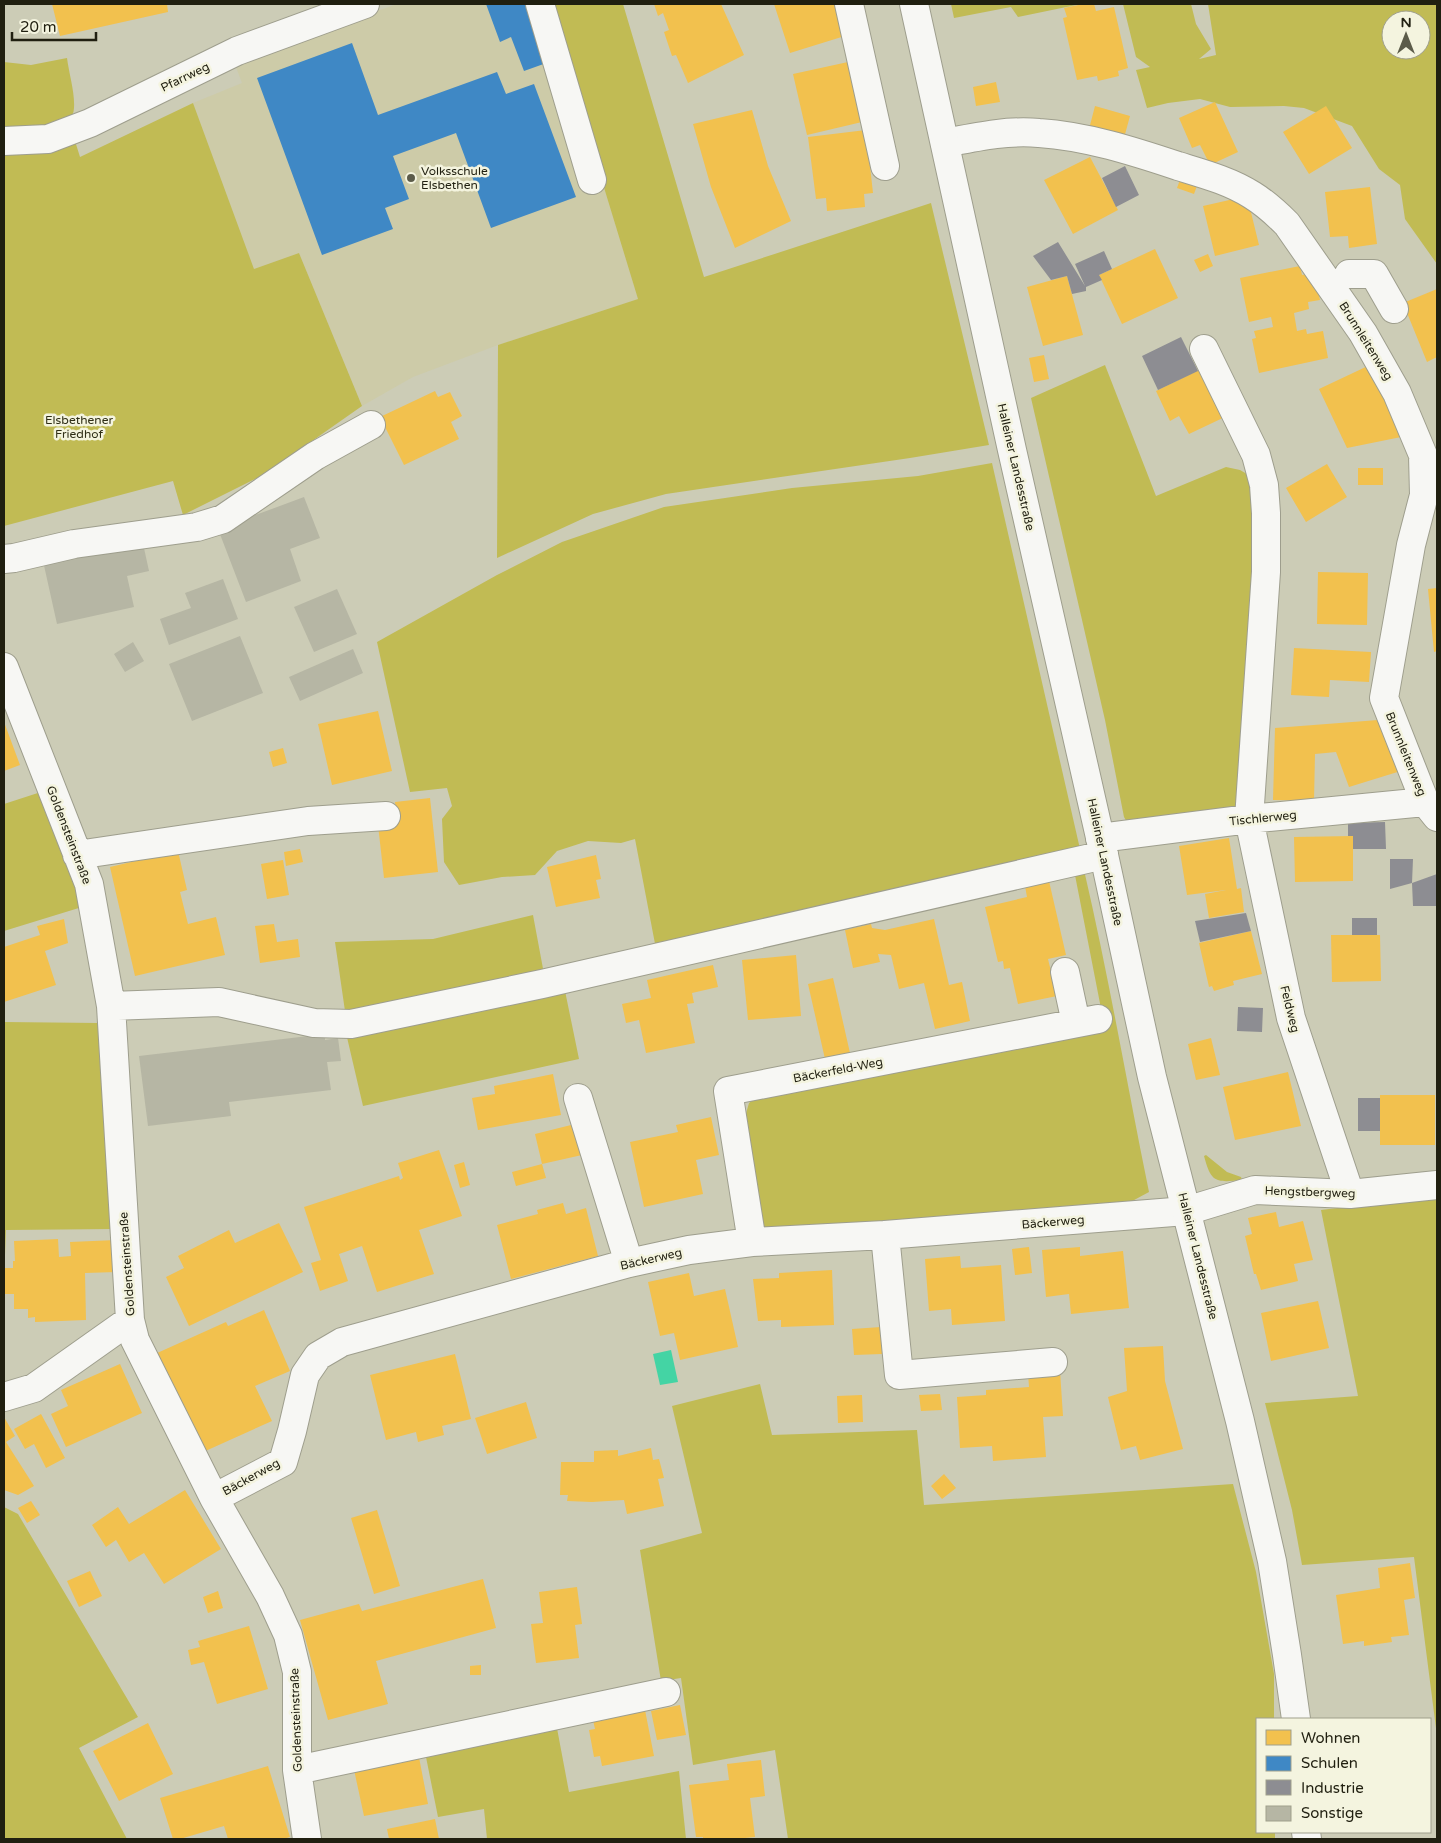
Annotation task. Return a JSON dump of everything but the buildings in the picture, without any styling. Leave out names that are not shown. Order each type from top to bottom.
[{"type":"street","name":"Pfarrweg","points":[[4,141],[48,138],[90,123],[237,51],[365,4]]},
{"type":"street","points":[[540,4],[592,180]]},
{"type":"street","points":[[849,4],[885,166]]},
{"type":"street","name":"Halleiner Landesstraße","points":[[914,4],[1152,1077],[1240,1421],[1272,1561],[1288,1655],[1296,1718]]},
{"type":"street","name":"Brunnleitenweg","points":[[945,143],[992,133],[1038,132],[1092,141],[1138,152],[1234,185],[1253,195],[1272,209],[1287,224],[1364,333],[1397,393],[1423,454],[1424,495],[1411,545],[1384,698],[1431,809]]},
{"type":"street","points":[[1349,274],[1374,274],[1394,309]]},
{"type":"street","name":"Feldweg","points":[[1204,349],[1256,456],[1264,485],[1266,572],[1249,819],[1291,1018],[1350,1194]]},
{"type":"street","points":[[4,559],[74,544],[197,527],[223,519],[315,456],[371,425]]},
{"type":"street","name":"Goldensteinstraße","points":[[4,667],[89,884],[110,1006],[130,1320],[135,1340],[214,1498],[270,1596],[288,1635],[297,1672],[297,1770],[307,1839]]},
{"type":"street","name":"Tischlerweg","points":[[110,1006],[219,1002],[314,1024],[352,1024],[542,984],[1102,846],[1249,819],[1431,809]]},
{"type":"street","points":[[77,855],[308,821],[386,816]]},
{"type":"street","name":"Bäckerfeld-Weg","points":[[752,1242],[728,1091],[1087,1021],[1065,972]]},
{"type":"street","points":[[578,1098],[629,1263]]},
{"type":"street","name":"Hengstbergweg","points":[[1186,1211],[1255,1190],[1350,1194],[1437,1185]]},
{"type":"street","name":"Bäckerweg","points":[[214,1498],[283,1462],[304,1375],[318,1356],[342,1342],[629,1263],[688,1250],[752,1242],[885,1235],[1186,1211]]},
{"type":"street","points":[[885,1235],[899,1375],[1053,1362]]},
{"type":"street","points":[[4,1397],[34,1388],[130,1320]]},
{"type":"street","points":[[297,1770],[666,1692]]},
{"type":"shaded area","name":"Volksschule Elsbethen","points":[[397,4],[548,4],[638,299],[498,345],[413,377],[362,406],[299,253],[254,269],[193,103],[242,83],[234,62]]},
{"type":"shaded area","points":[[671,1350],[678,1382],[660,1385],[653,1354]]},
{"type":"green space","points":[[548,4],[623,4],[704,277],[931,203],[989,445],[666,494],[593,514],[497,558],[498,345],[638,299]]},
{"type":"green space","points":[[951,4],[1081,4],[1018,17],[1011,7],[954,18]]},
{"type":"green space","points":[[1123,4],[1191,4],[1196,24],[1211,49],[1199,59],[1216,55],[1208,4],[1437,4],[1437,264],[1405,219],[1400,185],[1379,169],[1352,126],[1304,108],[1284,106],[1230,107],[1200,99],[1147,108],[1136,70],[1150,67],[1136,57]]},
{"type":"green space","points":[[67,58],[74,96],[74,108],[71,117],[65,123],[45,130],[4,131],[4,62],[31,65]]},
{"type":"green space","name":"Elsbethener Friedhof","points":[[193,103],[254,269],[299,253],[362,406],[265,474],[183,515],[173,481],[4,526],[4,155],[35,153],[75,141],[80,157]]},
{"type":"green space","points":[[1105,365],[1156,496],[1226,467],[1240,470],[1252,477],[1259,507],[1236,806],[1231,812],[1128,824],[1124,817],[1105,720],[1031,398]]},
{"type":"green space","points":[[992,463],[1080,849],[656,949],[635,839],[621,843],[588,841],[557,851],[535,875],[502,877],[459,885],[444,862],[442,819],[452,806],[447,788],[410,792],[377,642],[497,575],[562,542],[664,507],[792,488],[918,476]]},
{"type":"green space","points":[[44,791],[82,907],[4,931],[4,804]]},
{"type":"green space","points":[[1074,870],[1084,870],[1110,991],[1149,1192],[1123,1206],[764,1233],[745,1117],[749,1103],[762,1093],[1105,1029]]},
{"type":"green space","points":[[533,915],[544,974],[346,1018],[335,942],[433,939]]},
{"type":"green space","points":[[564,986],[579,1059],[363,1106],[346,1033]]},
{"type":"green space","points":[[4,1022],[99,1023],[115,1229],[6,1230],[4,1280]]},
{"type":"green space","points":[[1206,1155],[1227,1172],[1241,1177],[1242,1180],[1220,1181],[1216,1179],[1209,1171],[1204,1156]]},
{"type":"green space","points":[[1437,1196],[1437,1736],[1414,1557],[1302,1565],[1292,1510],[1265,1403],[1358,1396],[1321,1210]]},
{"type":"green space","points":[[760,1384],[772,1435],[917,1430],[924,1505],[1233,1484],[1256,1572],[1274,1674],[1274,1718],[1256,1718],[1256,1833],[1275,1833],[1275,1839],[788,1839],[775,1750],[693,1765],[681,1678],[661,1681],[640,1550],[702,1533],[672,1406]]},
{"type":"green space","points":[[4,1507],[18,1514],[138,1717],[79,1748],[127,1839],[4,1839]]},
{"type":"green space","points":[[556,1723],[569,1792],[679,1771],[686,1839],[487,1839],[484,1809],[438,1817],[425,1752]]},
{"type":"place","name":"Volksschule Elsbethen","points":[[411,178]]}]
